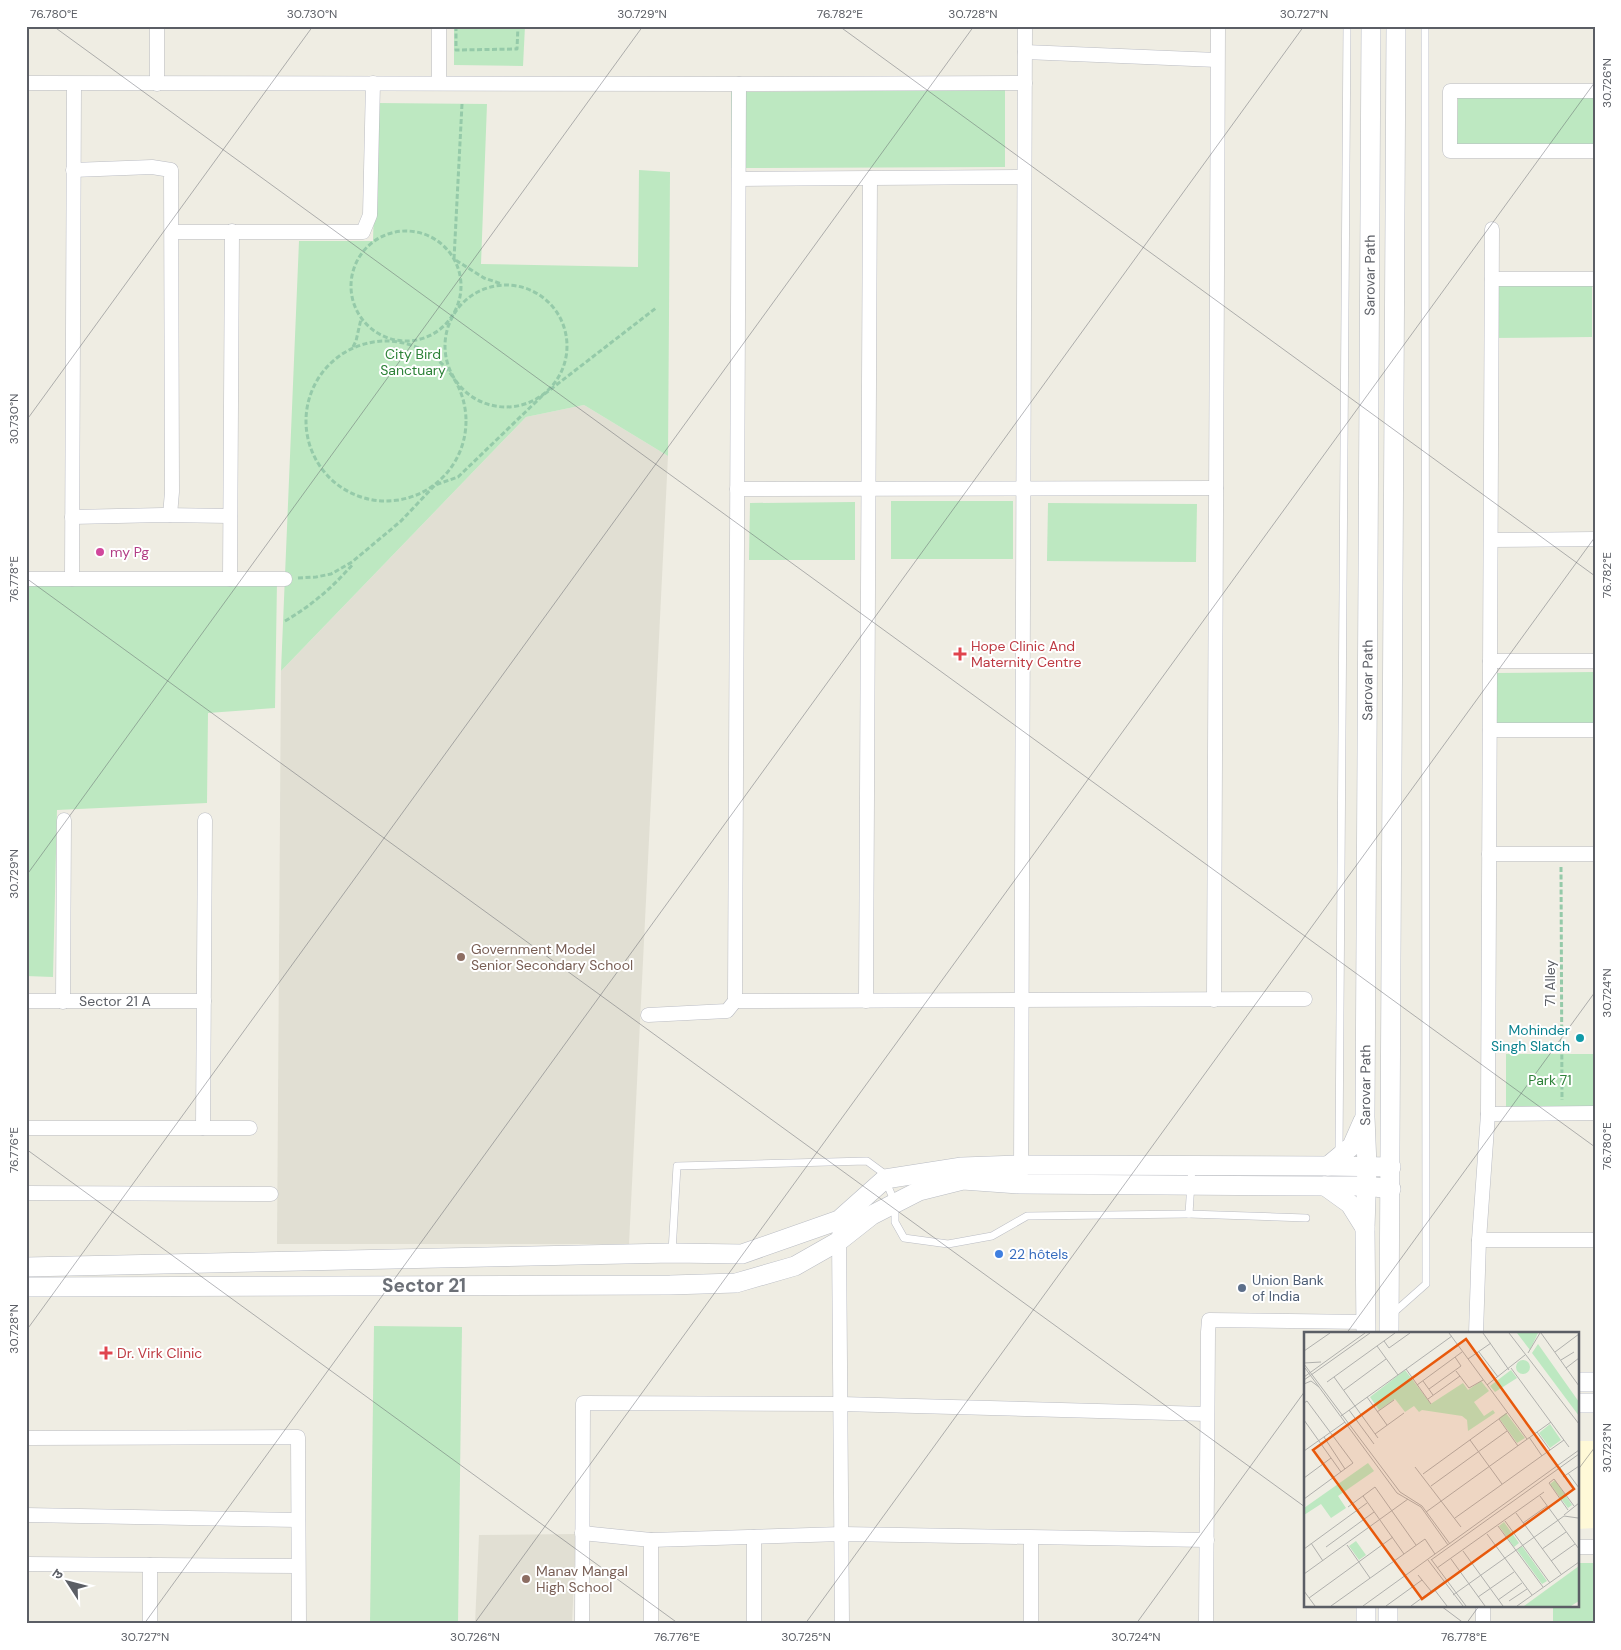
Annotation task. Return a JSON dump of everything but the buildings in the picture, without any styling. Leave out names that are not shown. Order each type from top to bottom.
[{"type":"street","points":[[157,26],[157,84]]},
{"type":"street","points":[[439,26],[439,83]]},
{"type":"street","points":[[1020,1184],[1025,26]]},
{"type":"street","points":[[1214,1000],[1218,26]]},
{"type":"street","name":"Sarovar Path","points":[[1366,1328],[1365,1228],[1367,1166],[1365,1117],[1371,26]]},
{"type":"street","name":"Sarovar Path","points":[[1390,1325],[1396,26]]},
{"type":"street","points":[[1025,52],[1217,60]]},
{"type":"street","points":[[172,232],[363,232],[370,215],[373,83]]},
{"type":"street","points":[[26,84],[1025,83]]},
{"type":"street","points":[[72,579],[74,84]]},
{"type":"street","points":[[648,1015],[727,1011],[735,1001],[739,84]]},
{"type":"street","points":[[1595,91],[1450,91],[1450,151],[1595,151]]},
{"type":"street","points":[[73,170],[152,167],[171,170],[172,492],[170,515]]},
{"type":"street","points":[[739,178],[1024,177]]},
{"type":"street","points":[[866,1001],[870,178]]},
{"type":"street","points":[[1476,1332],[1479,1240],[1488,1114],[1492,229]]},
{"type":"street","points":[[230,579],[232,231]]},
{"type":"street","points":[[1492,279],[1595,278]]},
{"type":"street","points":[[737,489],[1216,488]]},
{"type":"street","points":[[72,517],[230,516]]},
{"type":"street","points":[[1491,540],[1595,539]]},
{"type":"street","points":[[26,579],[285,579]]},
{"type":"street","points":[[1490,661],[1595,661]]},
{"type":"street","points":[[1490,730],[1595,730]]},
{"type":"street","points":[[63,1002],[64,820]]},
{"type":"street","points":[[203,1128],[205,820]]},
{"type":"street","points":[[1489,854],[1595,854]]},
{"type":"street","points":[[735,1001],[1305,999]]},
{"type":"street","name":"Sector 21 A","points":[[26,1001],[204,1001]]},
{"type":"street","points":[[1488,1114],[1595,1113]]},
{"type":"street","points":[[1323,1186],[1329,1163],[1352,1146],[1365,1117]]},
{"type":"street","points":[[26,1128],[250,1128]]},
{"type":"street","points":[[26,1267],[672,1253],[742,1254],[839,1220],[885,1179],[962,1167],[1021,1165],[1192,1166],[1329,1163],[1391,1167]]},
{"type":"street","points":[[26,1287],[614,1286],[736,1283],[795,1266],[839,1241],[872,1216],[919,1191],[964,1180],[1020,1184],[1367,1186],[1390,1189]]},
{"type":"street","points":[[1323,1186],[1350,1204],[1365,1228]]},
{"type":"street","points":[[26,1193],[272,1194]]},
{"type":"street","points":[[839,1220],[842,1624]]},
{"type":"street","points":[[1479,1240],[1595,1240]]},
{"type":"street","points":[[1206,1624],[1209,1320],[1366,1328]]},
{"type":"street","points":[[1578,1382],[1595,1382]]},
{"type":"street","points":[[582,1624],[583,1403],[841,1404],[1207,1414]]},
{"type":"street","points":[[1578,1403],[1595,1404]]},
{"type":"street","points":[[26,1438],[298,1437],[299,1624]]},
{"type":"street","points":[[26,1515],[298,1520]]},
{"type":"street","points":[[582,1534],[651,1540],[842,1534],[1207,1540]]},
{"type":"street","points":[[754,1537],[754,1624]]},
{"type":"street","points":[[1031,1538],[1031,1624]]},
{"type":"street","points":[[651,1540],[651,1624]]},
{"type":"street","points":[[1578,1547],[1595,1547]]},
{"type":"street","points":[[26,1564],[298,1566]]},
{"type":"street","points":[[150,1565],[150,1624]]},
{"type":"street","points":[[1366,1608],[1366,1624]]},
{"type":"street","points":[[1388,1608],[1388,1624]]},
{"type":"street","points":[[1483,1608],[1483,1624]]},
{"type":"lane","points":[[1329,1163],[1347,26]]},
{"type":"lane","points":[[1390,1325],[1426,1284],[1425,26]]},
{"type":"lane","points":[[672,1253],[677,1166],[867,1161],[882,1172],[895,1204],[895,1222],[904,1238],[948,1244],[992,1236],[1027,1216],[1189,1214],[1306,1218]]},
{"type":"lane","points":[[1189,1214],[1192,1166]]},
{"type":"path","points":[[456,26],[456,50],[517,49],[518,26]]},
{"type":"path","points":[[454,259],[462,104]]},
{"type":"path","points":[[285,579],[331,574],[352,562],[401,521],[451,469],[461,449],[466,428],[465,406],[459,385],[449,367],[445,347],[448,327],[457,308],[461,292],[460,275],[454,259],[443,245],[428,236],[411,231],[393,232],[377,240],[363,252],[354,267],[351,285],[353,302],[361,319],[372,330],[387,338],[411,344],[434,355],[459,385],[472,397],[489,405],[507,407],[526,404],[542,396],[656,308]]},
{"type":"path","points":[[454,259],[484,278],[503,285]]},
{"type":"path","points":[[503,285],[522,286],[540,294],[555,308],[564,325],[568,344],[565,364],[556,382],[458,478],[435,484],[412,497],[385,502],[358,497],[334,483],[317,463],[307,437],[306,410],[314,384],[331,362],[353,347],[387,338],[403,341],[420,340],[435,333],[448,322],[457,308],[478,292],[490,287],[503,285]]},
{"type":"path","points":[[353,347],[361,319]]},
{"type":"path","points":[[285,621],[303,611],[322,595],[360,556]]},
{"type":"path","name":"71 Alley","points":[[1561,854],[1562,1113]]},
{"type":"shaded area","name":"Government Model Senior Secondary School","points":[[584,405],[668,456],[629,1244],[277,1244],[281,671],[526,417]]},
{"type":"shaded area","points":[[1578,1441],[1595,1441],[1595,1528],[1578,1529]]},
{"type":"shaded area","name":"Manav Mangal High School","points":[[576,1534],[572,1624],[475,1624],[479,1535]]},
{"type":"green space","points":[[454,26],[525,26],[523,66],[454,65]]},
{"type":"green space","points":[[1005,90],[1005,167],[731,168],[731,92]]},
{"type":"green space","points":[[1458,94],[1595,95],[1595,147],[1457,147]]},
{"type":"green space","name":"City Bird Sanctuary","points":[[377,103],[487,104],[481,264],[638,267],[639,170],[670,172],[668,456],[584,405],[526,417],[281,671],[299,241],[373,241]]},
{"type":"green space","points":[[1488,285],[1592,285],[1592,337],[1488,338]]},
{"type":"green space","points":[[891,501],[1013,501],[1013,559],[891,559]]},
{"type":"green space","points":[[855,502],[855,560],[749,560],[750,503]]},
{"type":"green space","points":[[1048,503],[1197,504],[1196,562],[1047,561]]},
{"type":"green space","points":[[277,581],[275,708],[208,713],[207,803],[57,810],[53,977],[26,976],[26,586]]},
{"type":"green space","points":[[1595,672],[1595,725],[1496,725],[1496,673]]},
{"type":"green space","name":"Park 71","points":[[1506,1054],[1595,1054],[1595,1106],[1506,1107]]},
{"type":"green space","points":[[374,1326],[462,1327],[458,1624],[370,1624]]},
{"type":"green space","points":[[1578,1563],[1595,1563],[1595,1624],[1553,1624],[1553,1608],[1578,1608]]},
{"type":"place","name":"my Pg","points":[[100,552]]},
{"type":"place","name":"Hope Clinic And Maternity Centre","points":[[960,654]]},
{"type":"place","name":"Government Model Senior Secondary School","points":[[461,957]]},
{"type":"place","name":"Mohinder Singh Slatch","points":[[1580,1038]]},
{"type":"place","name":"22 hôtels","points":[[999,1254]]},
{"type":"place","name":"Union Bank of India","points":[[1242,1288]]},
{"type":"place","name":"Dr. Virk Clinic","points":[[106,1353]]},
{"type":"place","name":"Manav Mangal High School","points":[[526,1579]]},
{"type":"district","name":"Sector 21","points":[[424,1285]]}]
